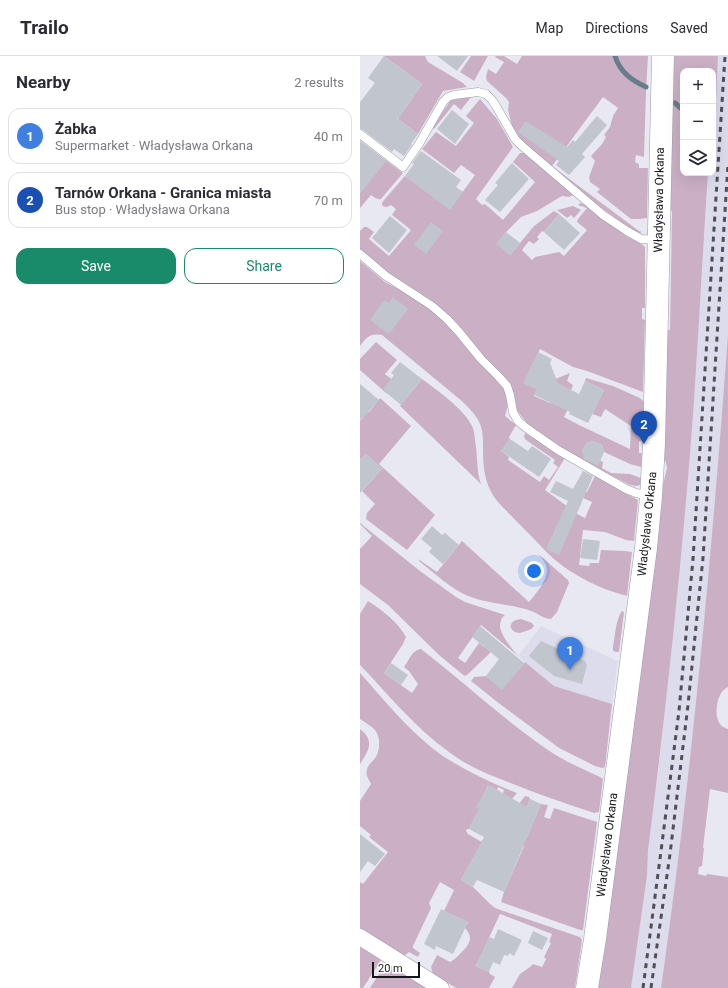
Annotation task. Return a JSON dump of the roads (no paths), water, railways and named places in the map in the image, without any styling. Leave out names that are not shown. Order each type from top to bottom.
[{"type":"street","name":"Władysława Orkana","points":[[587,988],[635,634],[651,496],[654,444],[663,56]]},
{"type":"street","points":[[360,937],[441,988]]},
{"type":"lane","points":[[360,134],[403,167],[419,144],[443,102],[448,97],[478,92],[486,94],[496,106],[515,139],[522,146],[603,214],[621,227],[641,239],[658,240]]},
{"type":"lane","points":[[360,254],[386,276],[432,306],[447,319],[481,359],[507,386],[513,412],[518,421],[525,427],[558,450],[626,490],[651,496]]},
{"type":"waterway","points":[[615,56],[623,71],[646,87]]},
{"type":"waterway","points":[[675,103],[680,107]]},
{"type":"railway","points":[[643,988],[679,711],[693,559],[725,56]]},
{"type":"railway","points":[[651,988],[670,854],[688,705],[703,558],[728,164]]},
{"type":"place","name":"Tarnów Orkana - Granica miasta","points":[[644,444]]},
{"type":"place","name":"Żabka","points":[[570,670]]}]
